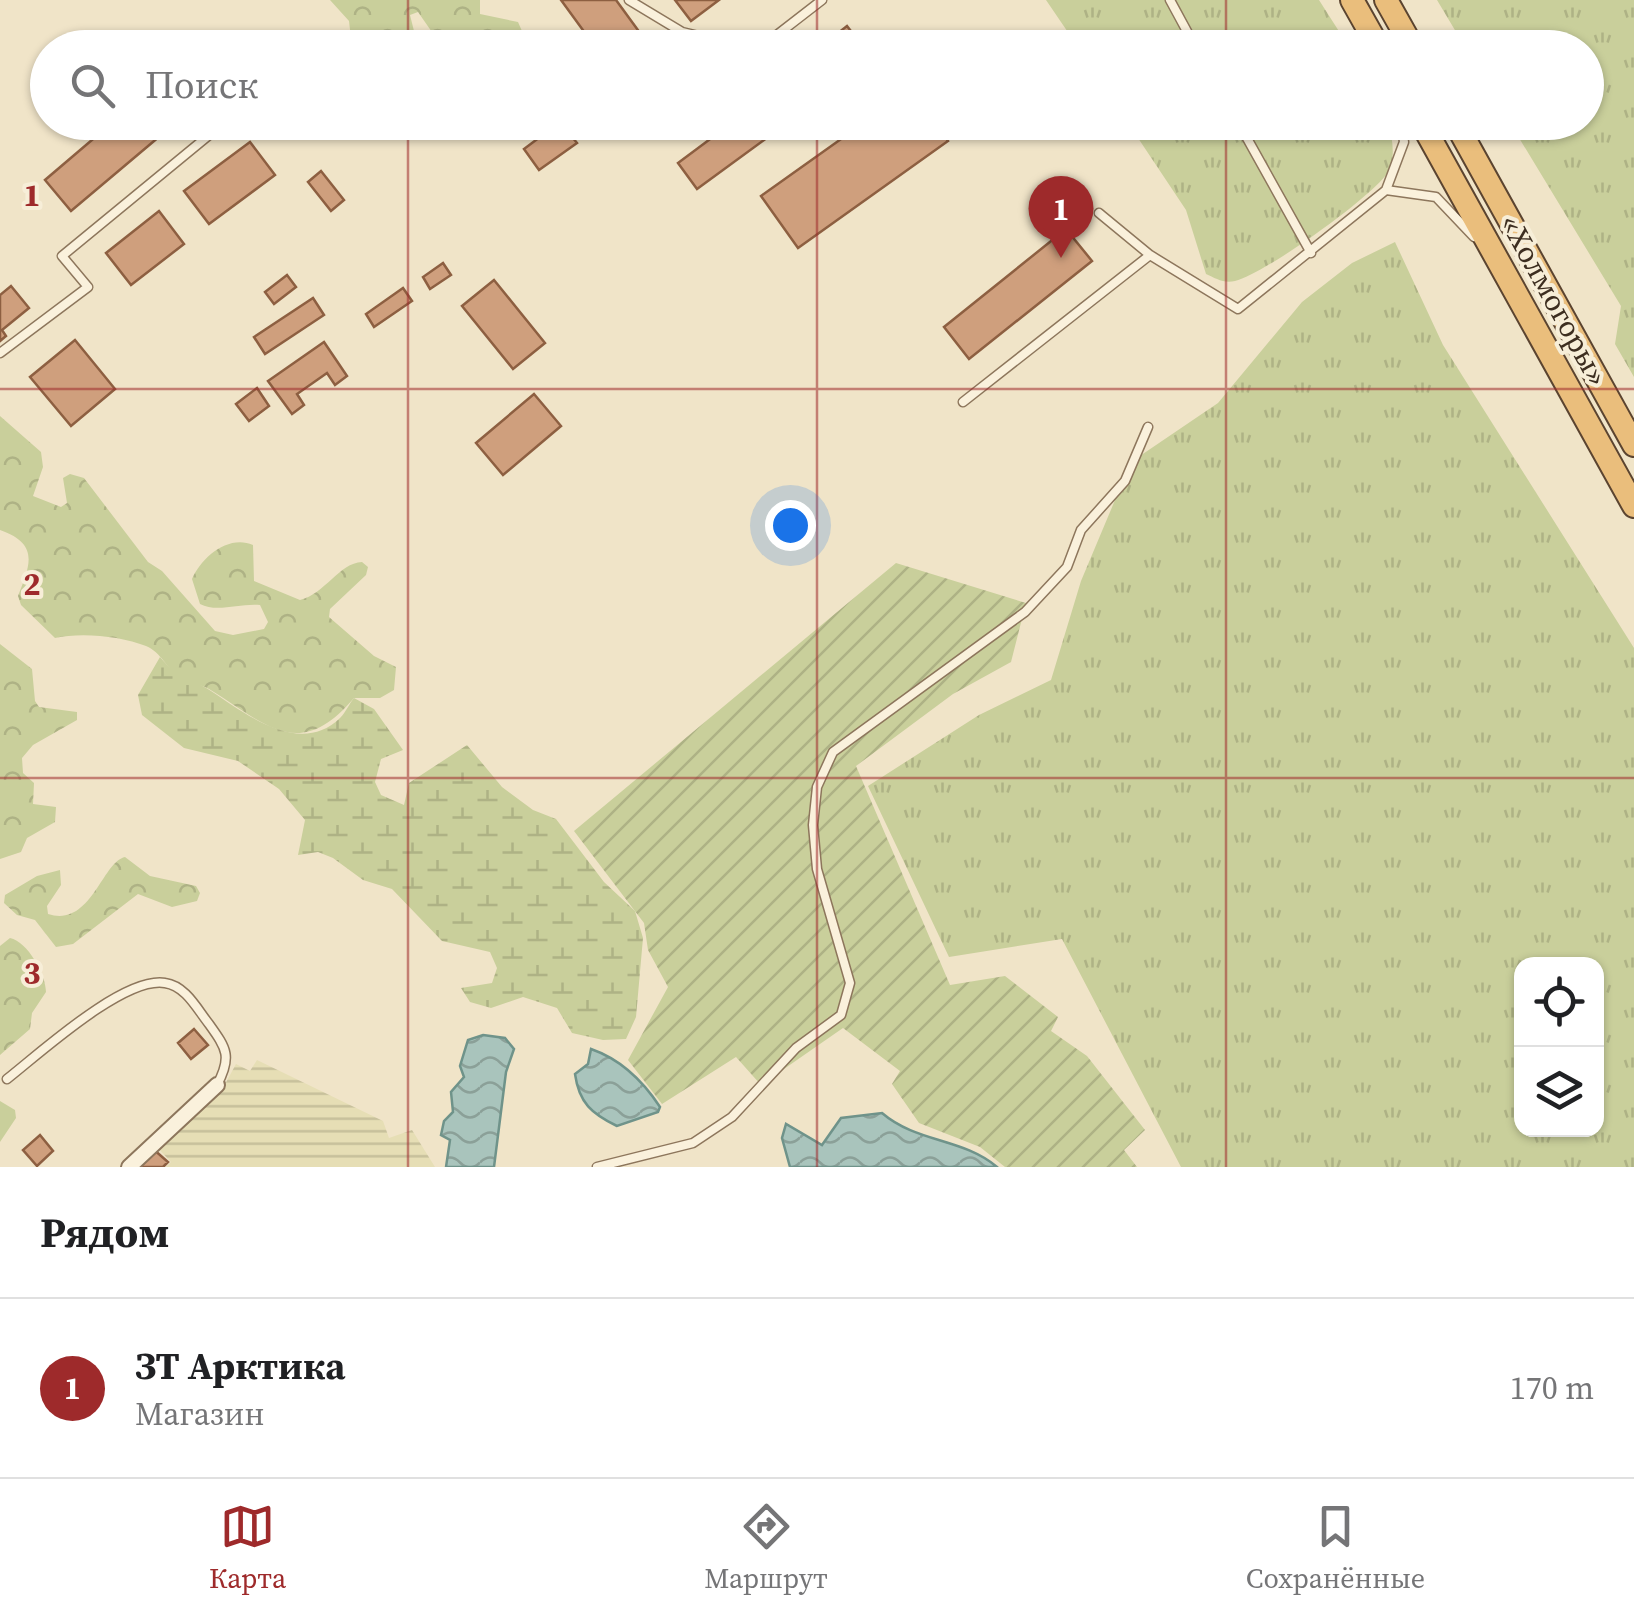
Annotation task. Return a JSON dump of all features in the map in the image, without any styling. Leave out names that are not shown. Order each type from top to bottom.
[{"type":"highway","points":[[1352,0],[1369,30]]},
{"type":"highway","points":[[1386,0],[1403,30]]},
{"type":"highway","name":"«Холмогоры»","points":[[1431,140],[1634,506]]},
{"type":"highway","name":"«Холмогоры»","points":[[1464,140],[1634,445]]},
{"type":"street","points":[[130,1167],[218,1085]]},
{"type":"lane","points":[[629,0],[679,30]]},
{"type":"lane","points":[[783,30],[822,0]]},
{"type":"lane","points":[[1170,0],[1186,30]]},
{"type":"lane","points":[[0,353],[88,287],[62,256],[203,140]]},
{"type":"lane","points":[[1248,140],[1311,252]]},
{"type":"lane","points":[[1100,213],[1150,256],[1238,309],[1386,190],[1404,140]]},
{"type":"lane","points":[[1386,190],[1436,197],[1511,285]]},
{"type":"lane","points":[[963,402],[1150,256]]},
{"type":"lane","points":[[597,1167],[693,1143],[732,1117],[796,1048],[841,1014],[850,984],[817,870],[813,826],[817,787],[833,752],[1025,612],[1067,567],[1080,530],[1124,481],[1148,428]]},
{"type":"lane","points":[[7,1079],[136,988],[164,982],[186,993],[228,1050],[228,1063],[218,1085]]},
{"type":"shaded area","points":[[257,1060],[383,1121],[389,1138],[412,1130],[435,1167],[166,1167],[171,1162],[155,1145],[224,1086],[236,1064],[250,1071]]},
{"type":"green space","points":[[330,0],[480,0],[480,14],[518,22],[522,30],[431,30],[418,12],[410,15],[414,30],[350,30],[349,21]]},
{"type":"green space","points":[[1046,0],[1319,0],[1338,30],[1066,30]]},
{"type":"green space","points":[[1437,0],[1634,0],[1634,377],[1615,344],[1621,306],[1520,140],[1604,140],[1604,30],[1455,30]]},
{"type":"green space","points":[[1139,140],[1392,140],[1389,169],[1375,187],[1291,251],[1235,281],[1206,274],[1186,210]]},
{"type":"green space","points":[[1395,242],[1443,345],[1634,648],[1634,1167],[1181,1167],[1062,939],[949,957],[868,786],[979,715],[1051,680],[1081,581],[1131,462],[1218,403],[1302,302],[1352,263]]},
{"type":"green space","points":[[0,416],[41,452],[43,467],[33,496],[61,507],[67,503],[63,478],[70,474],[84,478],[148,562],[162,571],[215,631],[233,635],[264,629],[268,622],[260,605],[214,608],[200,604],[192,579],[202,563],[225,545],[253,545],[254,581],[300,600],[317,592],[346,568],[362,562],[368,567],[366,575],[330,609],[329,617],[374,656],[396,667],[394,690],[380,698],[354,698],[316,729],[282,731],[209,689],[180,678],[146,646],[101,636],[55,638],[21,605],[18,596],[28,565],[26,549],[0,530]]},
{"type":"green space","points":[[896,563],[1026,603],[1011,662],[953,694],[856,766],[950,985],[1005,976],[1058,1017],[1051,1031],[1087,1056],[1145,1130],[1124,1150],[1137,1167],[1005,1167],[980,1147],[919,1123],[892,1084],[900,1071],[843,1028],[761,1085],[736,1057],[662,1104],[628,1060],[668,987],[648,950],[644,923],[574,831]]},
{"type":"green space","points":[[0,644],[32,669],[39,707],[77,712],[77,720],[33,745],[22,758],[23,773],[34,783],[33,804],[56,807],[55,822],[27,838],[21,852],[0,859]]},
{"type":"green space","points":[[160,657],[179,674],[257,720],[291,733],[324,729],[340,718],[354,698],[374,709],[403,750],[381,759],[375,782],[381,795],[404,805],[409,783],[467,745],[502,787],[533,810],[556,819],[604,882],[635,911],[643,938],[636,1017],[626,1039],[603,1040],[572,1033],[557,1008],[523,997],[491,1008],[470,1002],[461,988],[492,983],[497,968],[490,952],[442,941],[392,889],[363,880],[333,858],[318,852],[298,855],[305,820],[279,789],[238,761],[184,748],[142,715],[138,695]]},
{"type":"green space","points":[[125,857],[150,876],[196,886],[200,893],[197,901],[172,907],[138,894],[73,944],[56,947],[35,920],[17,915],[4,903],[5,895],[37,876],[60,870],[61,885],[47,906],[48,914],[63,916],[75,912],[117,861]]},
{"type":"green space","points":[[10,938],[35,960],[46,992],[32,1013],[30,1029],[0,1055],[0,946]]},
{"type":"green space","points":[[0,1101],[15,1110],[16,1118],[0,1142]]},
{"type":"water","points":[[483,1035],[505,1038],[514,1049],[506,1072],[494,1167],[446,1167],[450,1140],[441,1135],[444,1121],[453,1112],[451,1092],[464,1077],[460,1066],[468,1040]]},
{"type":"water","points":[[591,1049],[630,1072],[660,1107],[658,1112],[617,1126],[594,1112],[583,1100],[575,1074],[588,1064]]},
{"type":"water","points":[[882,1113],[910,1130],[970,1151],[997,1167],[790,1167],[782,1138],[786,1124],[822,1145],[841,1118]]},
{"type":"building","points":[[561,0],[616,0],[638,30],[583,30]]},
{"type":"building","points":[[675,0],[719,0],[691,21]]},
{"type":"building","points":[[92,140],[155,140],[71,211],[45,180]]},
{"type":"building","points":[[536,140],[577,143],[539,170],[524,149]]},
{"type":"building","points":[[709,140],[764,140],[697,189],[678,163]]},
{"type":"building","points":[[840,140],[948,141],[798,248],[761,196]]},
{"type":"building","points":[[250,142],[275,175],[209,224],[184,191]]},
{"type":"building","points":[[321,171],[344,200],[331,211],[308,182]]},
{"type":"building","points":[[159,211],[184,244],[131,285],[106,253]]},
{"type":"building","points":[[1066,229],[1092,261],[969,359],[944,327]]},
{"type":"building","points":[[443,263],[451,275],[430,289],[423,277]]},
{"type":"building","points":[[287,275],[296,287],[274,304],[265,292]]},
{"type":"building","points":[[494,280],[545,343],[513,369],[462,306]]},
{"type":"building","points":[[11,286],[29,308],[2,330],[6,336],[0,341],[0,295]]},
{"type":"building","points":[[403,288],[412,301],[374,327],[366,314]]},
{"type":"building","points":[[313,298],[324,315],[265,354],[254,337]]},
{"type":"building","points":[[75,340],[115,389],[71,426],[30,377]]},
{"type":"building","points":[[324,342],[347,376],[335,385],[327,373],[297,394],[304,405],[292,414],[268,381]]},
{"type":"building","points":[[257,388],[269,406],[249,421],[236,404]]},
{"type":"building","points":[[534,394],[561,426],[503,475],[476,443]]},
{"type":"building","points":[[194,1029],[208,1045],[191,1059],[178,1043]]},
{"type":"building","points":[[40,1135],[53,1151],[37,1166],[23,1150]]},
{"type":"building","points":[[152,1148],[168,1162],[163,1167],[140,1167],[137,1164]]},
{"type":"place","name":"ЗТ Арктика","points":[[1061,258]]}]
